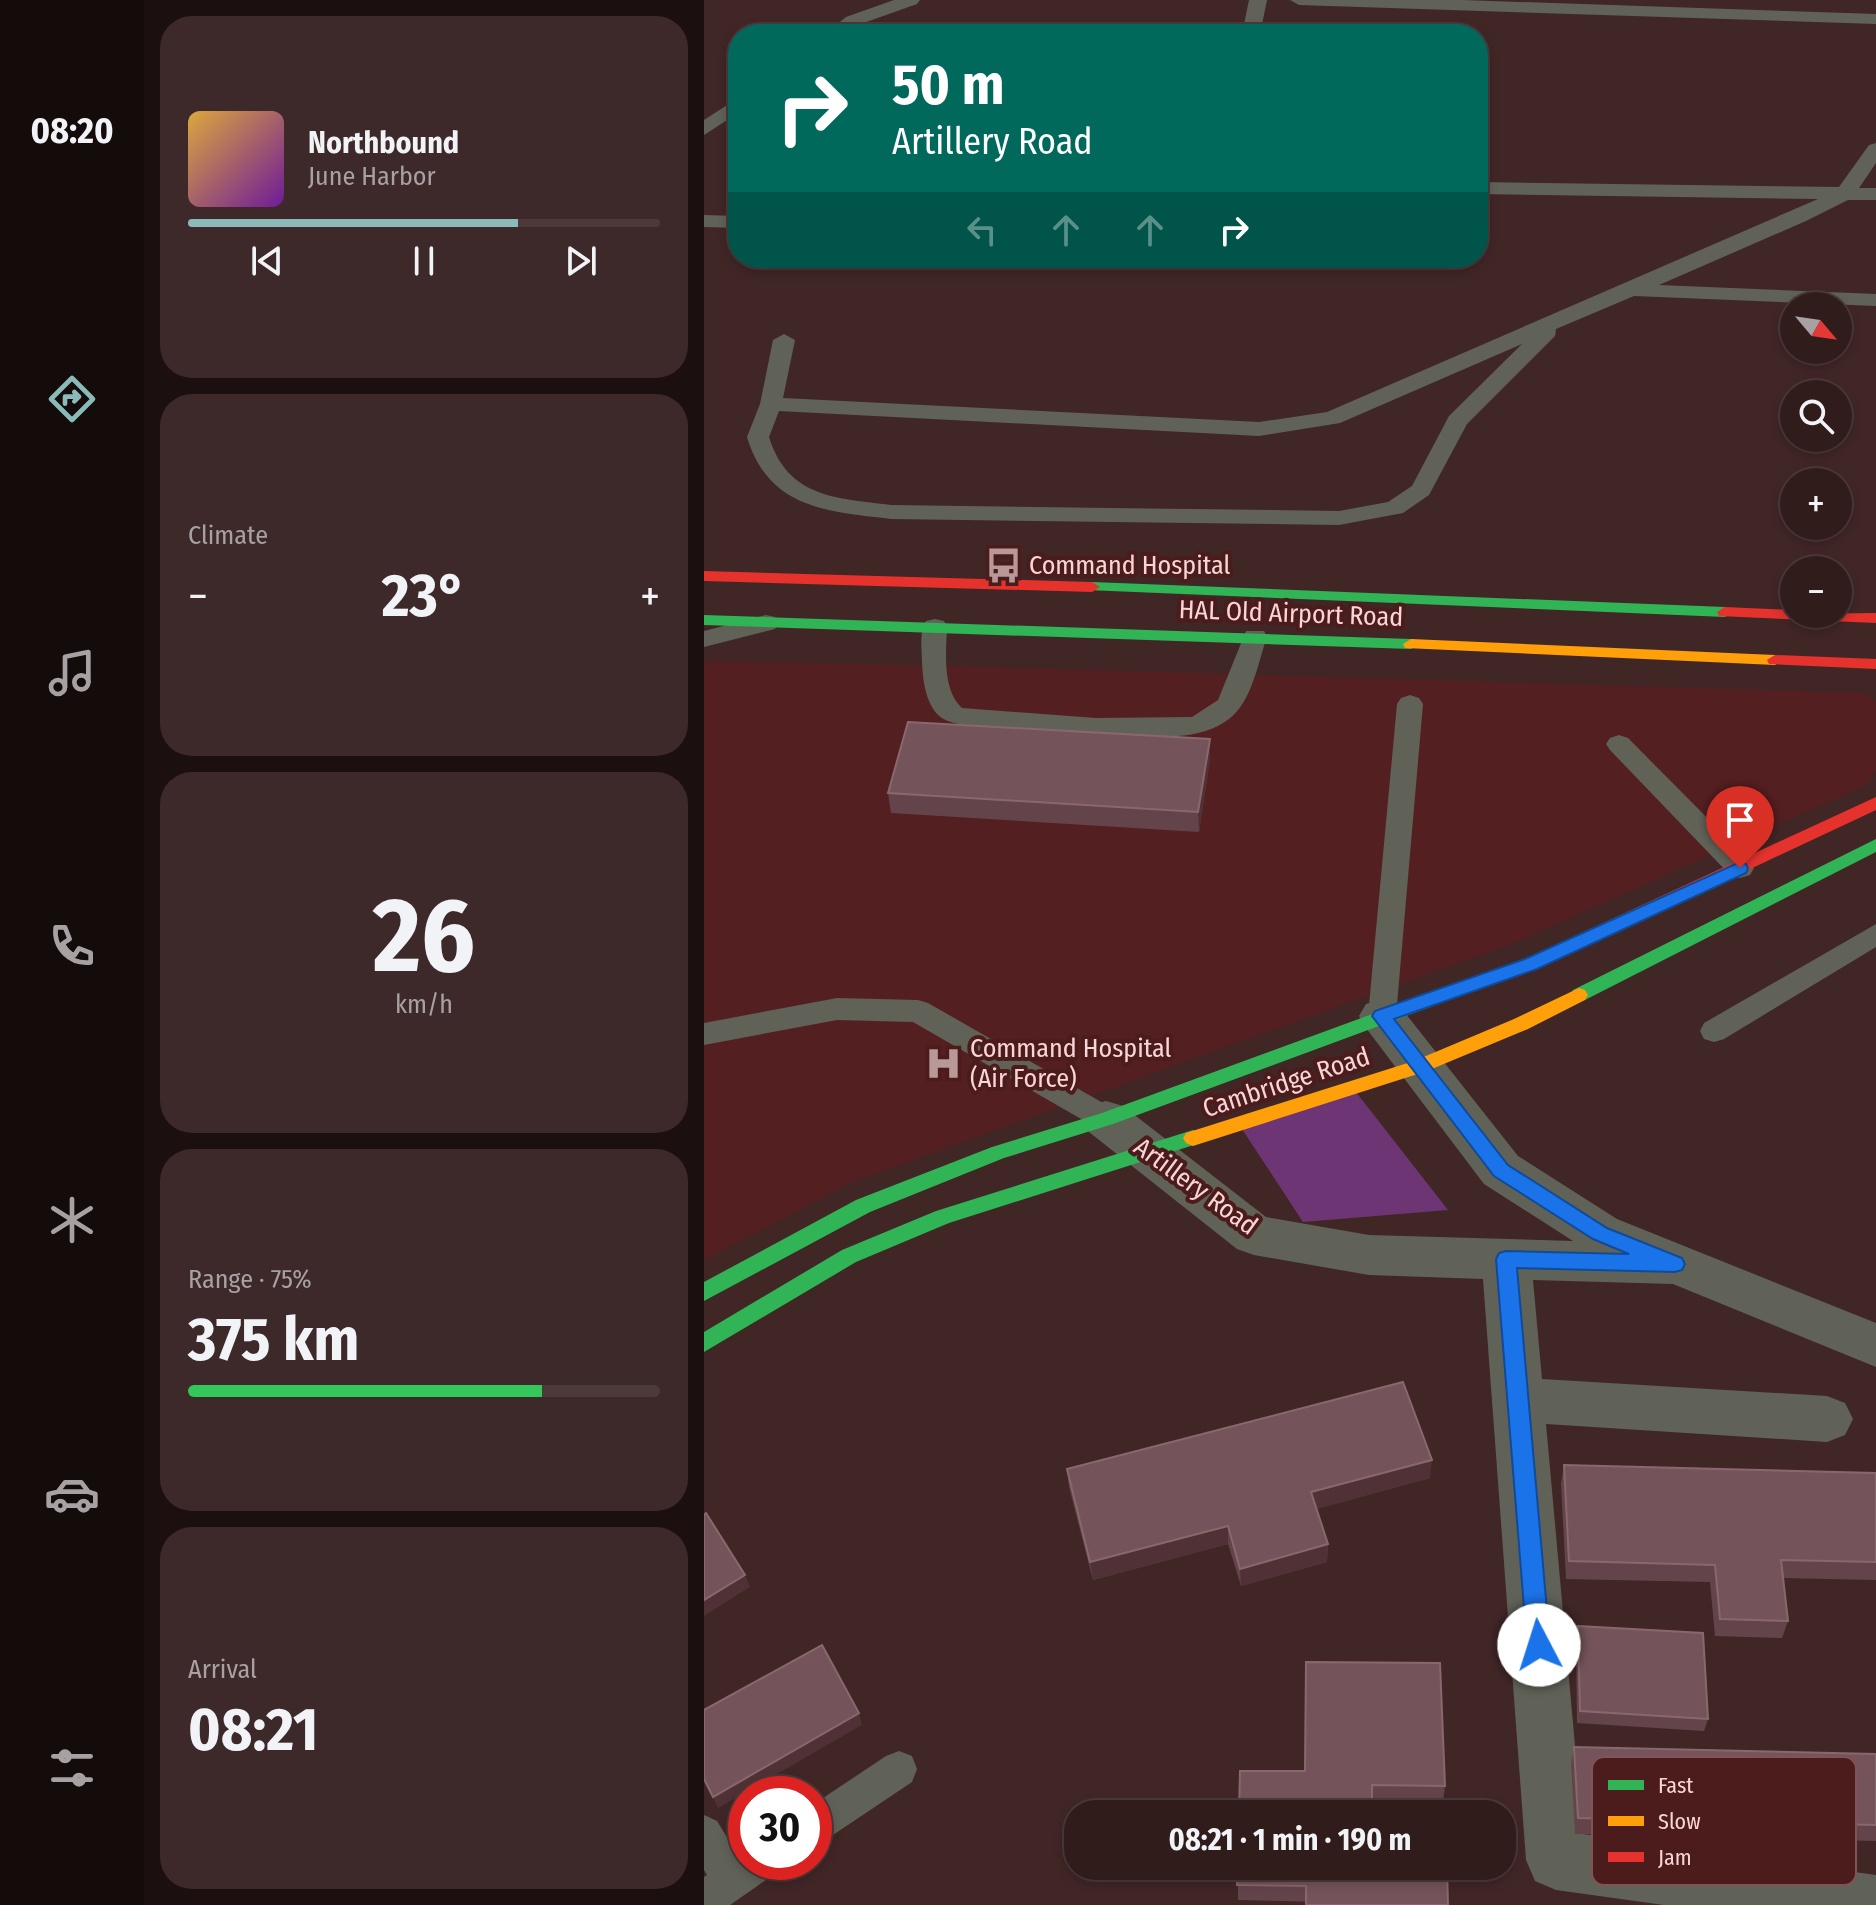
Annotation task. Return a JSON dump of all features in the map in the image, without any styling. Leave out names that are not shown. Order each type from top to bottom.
[{"type":"main road","name":"HAL Old Airport Road","points":[[704,576],[967,582],[1876,618]]},
{"type":"main road","name":"HAL Old Airport Road","points":[[704,620],[1255,637],[1876,664]]},
{"type":"main road","name":"Cambridge Road","points":[[704,1292],[863,1206],[999,1152],[1106,1119],[1531,964],[1876,803]]},
{"type":"main road","name":"Cambridge Road","points":[[704,1343],[849,1256],[943,1217],[1150,1154],[1420,1066],[1521,1024],[1876,845]]},
{"type":"street","name":"Artillery Road","points":[[1382,1016],[1501,1170],[1600,1233],[1876,1345]]},
{"type":"street","name":"Artillery Road","points":[[1106,1119],[1254,1235],[1369,1255],[1675,1264]]},
{"type":"street","points":[[1506,1259],[1556,1860],[1592,1865]]},
{"type":"street","points":[[1518,1400],[1827,1419]]},
{"type":"street","points":[[1734,1885],[1876,1905]]},
{"type":"lane","points":[[848,24],[911,0]]},
{"type":"lane","points":[[1253,24],[1258,0]]},
{"type":"lane","points":[[1299,0],[1876,19]]},
{"type":"lane","points":[[704,129],[728,111]]},
{"type":"lane","points":[[771,404],[1259,429],[1332,418],[1799,217],[1845,193],[1876,149]]},
{"type":"lane","points":[[1488,188],[1876,194]]},
{"type":"lane","points":[[704,221],[728,222]]},
{"type":"lane","points":[[1629,289],[1876,300]]},
{"type":"lane","points":[[784,340],[771,404],[758,437],[768,466],[798,492],[834,504],[891,512],[1339,518],[1395,508],[1421,490],[1457,421],[1559,319]]},
{"type":"lane","points":[[704,639],[771,622]]},
{"type":"lane","points":[[935,627],[935,670],[942,702],[953,715],[1001,721],[1174,728],[1206,722],[1227,708],[1255,637]]},
{"type":"lane","points":[[1382,1016],[1410,704]]},
{"type":"lane","points":[[1619,744],[1740,868]]},
{"type":"lane","points":[[1714,1031],[1876,934]]},
{"type":"lane","points":[[704,1034],[837,1009],[918,1011],[1106,1119]]},
{"type":"lane","points":[[832,1814],[899,1769]]},
{"type":"lane","points":[[704,1834],[732,1881]]},
{"type":"shaded area","name":"Command Hospital (Air Force)","points":[[704,661],[1866,693],[1876,702],[1876,770],[1867,785],[1514,943],[852,1182],[704,1260]]},
{"type":"shaded area","points":[[1352,1087],[1448,1210],[1303,1222],[1238,1123]]},
{"type":"building","points":[[908,722],[1210,739],[1198,812],[888,793]]},
{"type":"building","points":[[1403,1382],[1432,1460],[1311,1492],[1328,1544],[1240,1569],[1228,1526],[1090,1562],[1067,1469]]},
{"type":"building","points":[[1564,1465],[1876,1473],[1876,1562],[1781,1560],[1788,1621],[1720,1619],[1715,1565],[1569,1561]]},
{"type":"building","points":[[706,1513],[745,1575],[704,1600],[704,1515]]},
{"type":"building","points":[[1578,1626],[1703,1633],[1708,1719],[1580,1711]]},
{"type":"building","points":[[822,1645],[859,1713],[750,1776],[728,1776],[728,1788],[713,1797],[704,1779],[704,1710]]},
{"type":"building","points":[[1306,1662],[1440,1663],[1445,1786],[1372,1785],[1372,1800],[1239,1800],[1240,1771],[1305,1771]]},
{"type":"building","points":[[1574,1747],[1876,1754],[1876,1825],[1856,1825],[1856,1757],[1592,1757],[1592,1818],[1578,1818]]},
{"type":"building","points":[[1237,1880],[1447,1880],[1448,1905],[1306,1905],[1306,1886],[1237,1885]]},
{"type":"traffic: fast","points":[[1092,587],[1725,612]]},
{"type":"traffic: fast","points":[[704,620],[1411,644]]},
{"type":"traffic: fast","points":[[1579,995],[1876,845]]},
{"type":"traffic: fast","points":[[704,1292],[863,1206],[999,1152],[1106,1119],[1476,983]]},
{"type":"traffic: fast","points":[[704,1343],[849,1256],[943,1217],[1193,1138]]},
{"type":"traffic: slow","points":[[1411,644],[1775,660]]},
{"type":"traffic: slow","points":[[1193,1138],[1420,1066],[1521,1024],[1579,995]]},
{"type":"traffic: jam","points":[[704,576],[1092,587]]},
{"type":"traffic: jam","points":[[1725,612],[1876,618]]},
{"type":"traffic: jam","points":[[1775,660],[1876,664]]},
{"type":"traffic: jam","points":[[1476,983],[1531,964],[1876,803]]},
{"type":"place","name":"Command Hospital","points":[[1003,565]]},
{"type":"place","name":"Command Hospital (Air Force)","points":[[944,1063]]},
{"type":"route","points":[[1539,1645],[1506,1259],[1675,1264],[1600,1233],[1501,1170],[1382,1016],[1531,964],[1740,868]]}]
